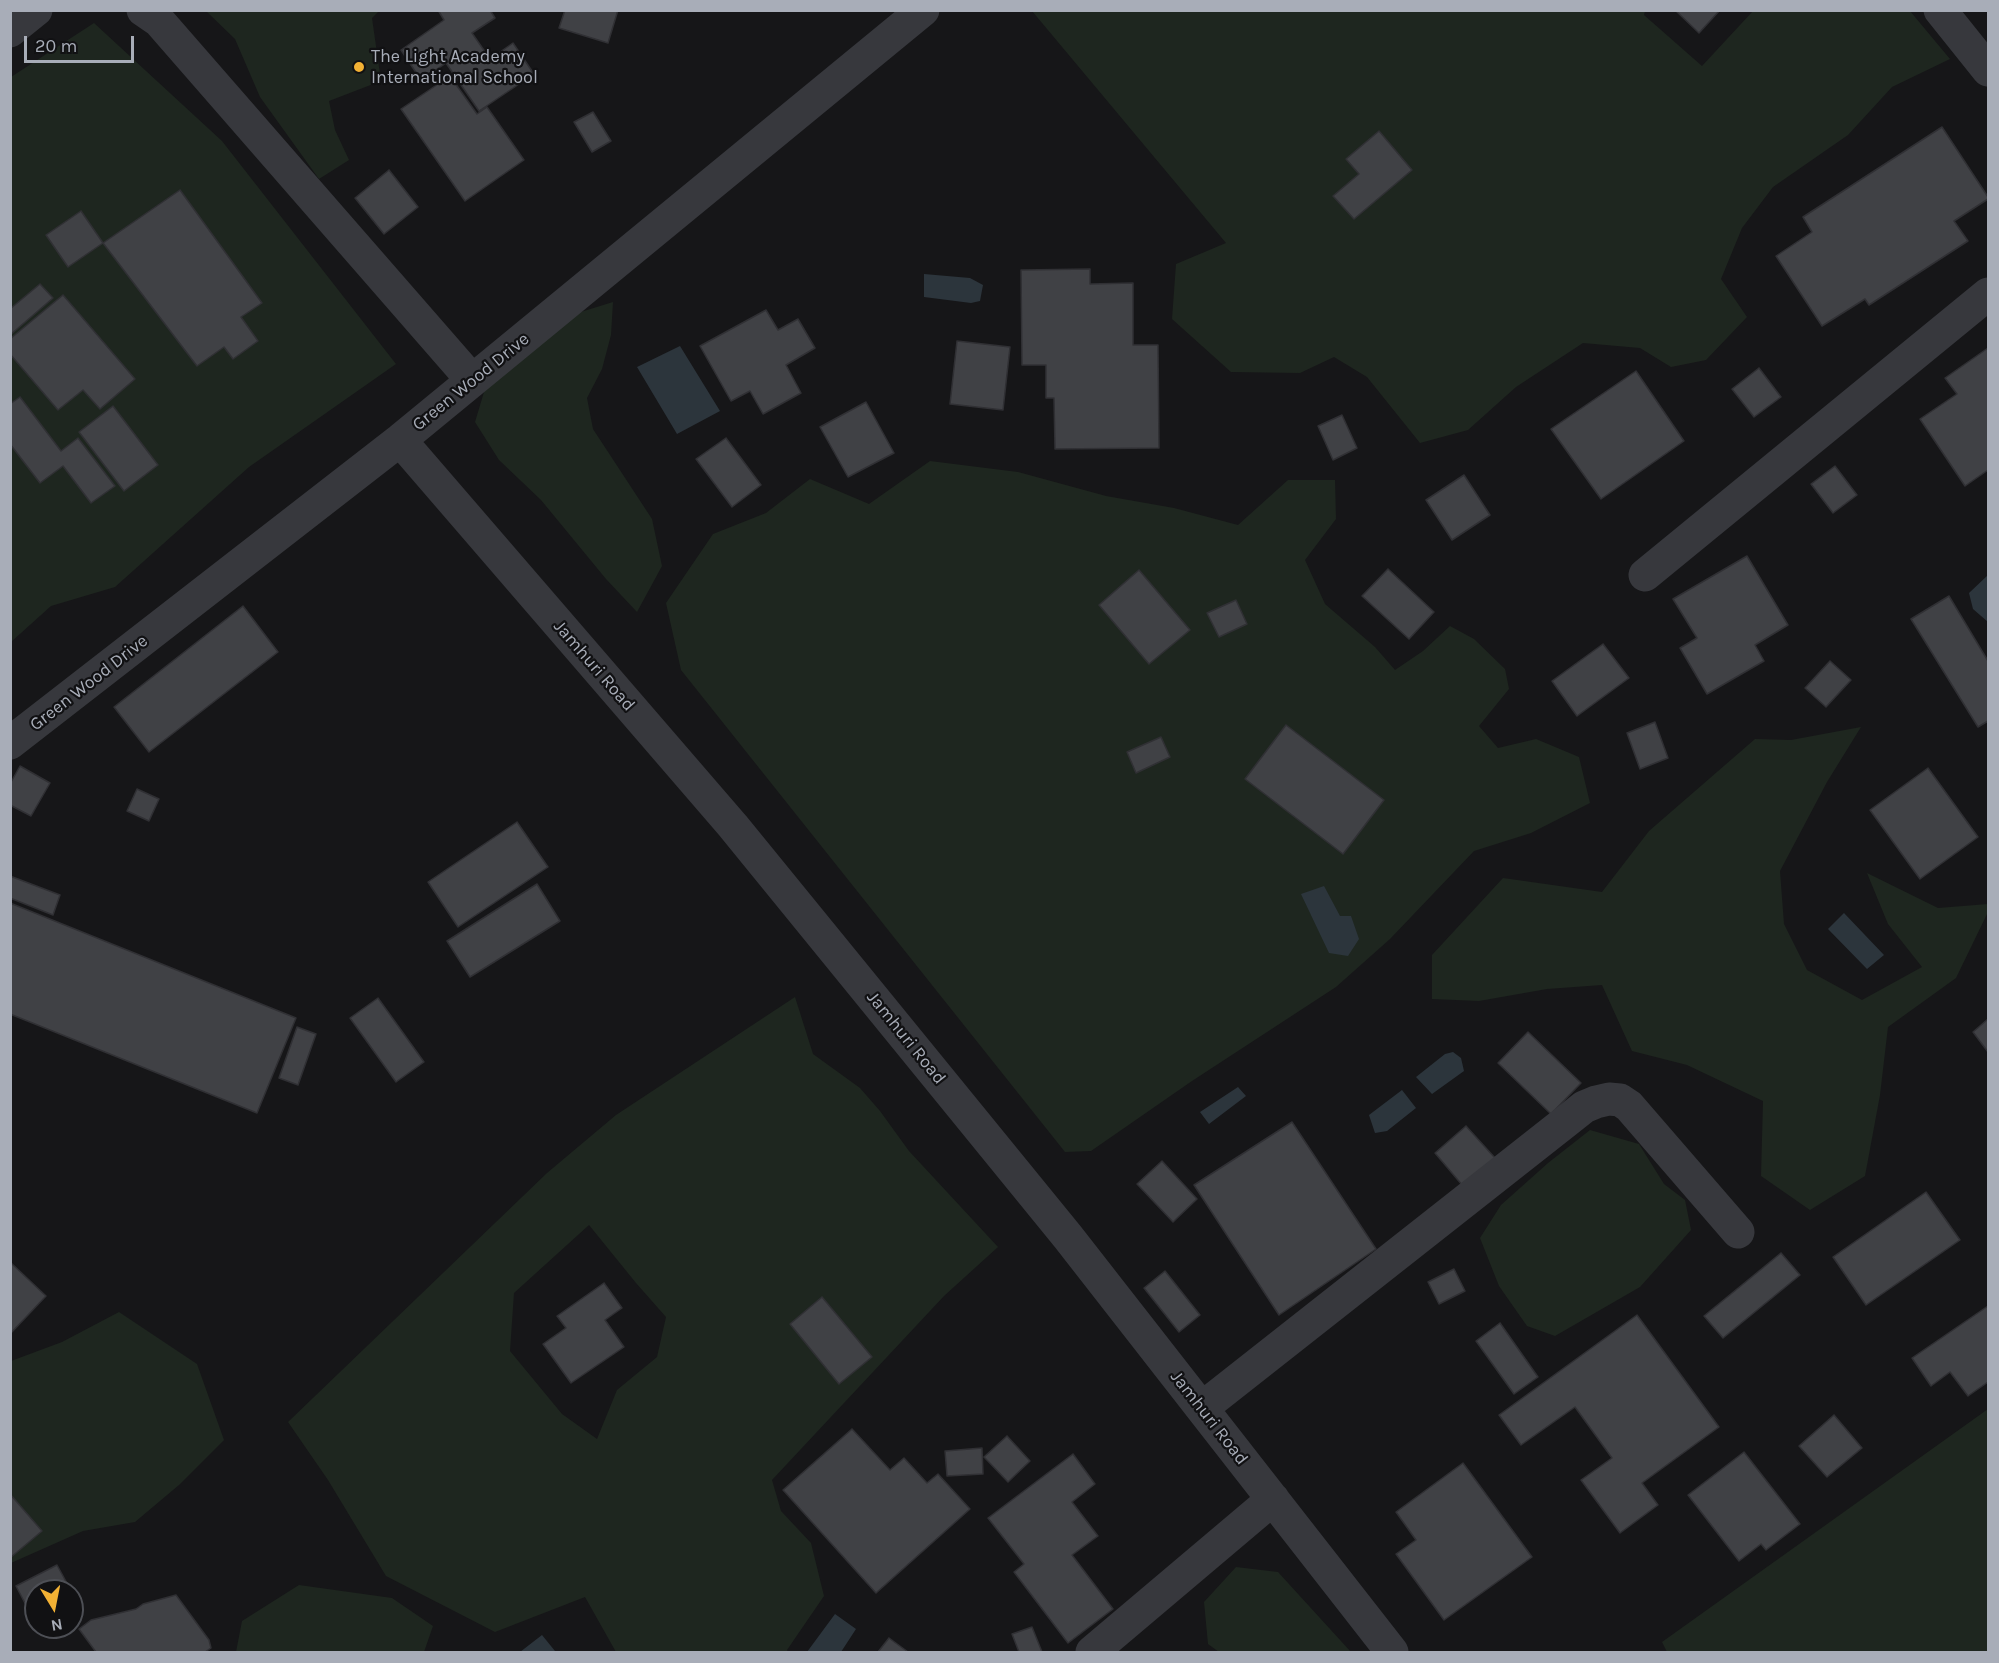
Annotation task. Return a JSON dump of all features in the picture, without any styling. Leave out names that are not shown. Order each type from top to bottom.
[{"type":"street","points":[[10,31],[36,10]]},
{"type":"street","points":[[143,10],[159,21],[472,380]]},
{"type":"street","name":"Green Wood Drive","points":[[10,744],[400,440],[923,10]]},
{"type":"street","points":[[1940,10],[1989,70]]},
{"type":"street","points":[[1645,575],[1989,294]]},
{"type":"street","name":"Jamhuri Road","points":[[400,440],[733,826],[1061,1228],[1392,1653]]},
{"type":"street","points":[[1202,1408],[1584,1107],[1596,1102],[1609,1099],[1620,1100],[1629,1106],[1738,1232]]},
{"type":"street","points":[[1092,1653],[1273,1499]]},
{"type":"shaded area","points":[[206,11],[379,11],[372,18],[381,81],[329,101],[335,130],[349,160],[319,179],[260,97],[235,39]]},
{"type":"shaded area","points":[[1032,11],[1645,11],[1644,15],[1702,66],[1753,11],[1910,11],[1950,59],[1892,87],[1848,135],[1773,187],[1742,228],[1721,279],[1747,317],[1706,360],[1671,367],[1640,348],[1583,343],[1516,387],[1468,430],[1420,443],[1367,377],[1334,357],[1300,373],[1231,372],[1172,319],[1176,264],[1226,243]]},
{"type":"shaded area","points":[[94,23],[222,141],[396,364],[249,467],[115,587],[51,606],[11,642],[11,77]]},
{"type":"shaded area","points":[[924,274],[970,278],[983,285],[980,301],[971,303],[924,297]]},
{"type":"shaded area","points":[[613,302],[611,335],[602,369],[587,398],[593,429],[652,519],[662,566],[637,612],[606,579],[541,500],[499,460],[475,422],[487,382],[571,315]]},
{"type":"shaded area","points":[[680,346],[720,411],[677,434],[637,367]]},
{"type":"shaded area","points":[[930,461],[1018,472],[1106,496],[1174,508],[1238,525],[1288,480],[1335,480],[1336,519],[1305,560],[1325,604],[1375,647],[1395,670],[1423,651],[1450,626],[1474,639],[1505,669],[1509,689],[1479,726],[1498,748],[1536,739],[1579,757],[1590,803],[1531,833],[1474,851],[1390,939],[1336,987],[1192,1081],[1091,1151],[1065,1152],[681,670],[666,603],[713,534],[766,513],[810,479],[869,504]]},
{"type":"shaded area","points":[[1988,575],[1988,622],[1973,609],[1969,593]]},
{"type":"shaded area","points":[[1861,727],[1827,782],[1780,871],[1784,924],[1807,970],[1862,1000],[1922,967],[1888,924],[1867,873],[1938,908],[1988,904],[1988,912],[1956,978],[1888,1027],[1880,1095],[1865,1176],[1810,1210],[1761,1176],[1763,1101],[1687,1065],[1632,1051],[1602,985],[1547,989],[1479,1001],[1432,999],[1432,955],[1503,878],[1602,892],[1649,831],[1755,739],[1791,740]]},
{"type":"shaded area","points":[[1324,886],[1340,916],[1351,916],[1359,939],[1348,956],[1329,953],[1301,894]]},
{"type":"shaded area","points":[[1844,913],[1884,955],[1867,969],[1828,929]]},
{"type":"shaded area","points":[[795,997],[813,1054],[860,1088],[909,1151],[998,1247],[944,1296],[772,1480],[781,1511],[811,1543],[824,1596],[787,1650],[788,1652],[616,1652],[585,1597],[495,1632],[386,1576],[328,1480],[288,1422],[547,1173],[616,1115]],"holes":[[[589,1225],[666,1317],[657,1357],[617,1390],[597,1439],[562,1414],[510,1351],[514,1293]]]},
{"type":"shaded area","points":[[1453,1052],[1461,1058],[1464,1071],[1432,1094],[1416,1077],[1445,1054]]},
{"type":"shaded area","points":[[1238,1087],[1246,1096],[1209,1124],[1200,1112]]},
{"type":"shaded area","points":[[1402,1090],[1416,1108],[1387,1131],[1375,1133],[1369,1115]]},
{"type":"shaded area","points":[[1590,1130],[1639,1144],[1664,1184],[1685,1200],[1691,1230],[1640,1287],[1555,1336],[1527,1326],[1499,1286],[1480,1238],[1501,1205],[1548,1163]]},
{"type":"shaded area","points":[[119,1312],[197,1364],[224,1440],[179,1485],[135,1522],[83,1531],[11,1563],[11,1361],[62,1342]]},
{"type":"shaded area","points":[[1988,1409],[1988,1652],[1667,1652],[1662,1642]]},
{"type":"shaded area","points":[[1236,1567],[1278,1572],[1351,1652],[1219,1652],[1208,1644],[1204,1602]]},
{"type":"shaded area","points":[[299,1585],[392,1598],[433,1626],[424,1652],[236,1652],[242,1621]]},
{"type":"shaded area","points":[[835,1614],[856,1629],[841,1652],[807,1652]]},
{"type":"shaded area","points":[[542,1635],[555,1651],[520,1652]]},
{"type":"building","points":[[438,10],[490,10],[495,18],[472,33],[490,59],[513,43],[534,74],[479,111],[446,63],[421,80],[401,50],[444,20]]},
{"type":"building","points":[[565,10],[618,10],[608,43],[559,28]]},
{"type":"building","points":[[1675,10],[1720,10],[1699,33]]},
{"type":"building","points":[[450,76],[477,114],[487,107],[524,160],[465,201],[401,109]]},
{"type":"building","points":[[593,112],[611,141],[592,152],[574,122]]},
{"type":"building","points":[[1942,127],[1988,197],[1954,221],[1968,241],[1869,305],[1865,299],[1822,326],[1776,256],[1812,232],[1803,217]]},
{"type":"building","points":[[1379,131],[1412,170],[1354,219],[1333,196],[1359,174],[1346,159]]},
{"type":"building","points":[[389,170],[418,207],[384,234],[355,198]]},
{"type":"building","points":[[180,190],[262,303],[241,317],[258,341],[233,359],[224,347],[197,366],[103,243]]},
{"type":"building","points":[[81,211],[103,243],[68,267],[46,235]]},
{"type":"building","points":[[1090,269],[1090,284],[1133,283],[1133,345],[1158,345],[1159,448],[1055,449],[1054,398],[1046,398],[1046,365],[1022,365],[1021,270]]},
{"type":"building","points":[[40,284],[53,298],[10,335],[10,309]]},
{"type":"building","points":[[63,295],[135,379],[100,409],[83,390],[58,410],[10,354],[10,339]]},
{"type":"building","points":[[766,310],[778,330],[798,319],[815,348],[786,365],[801,393],[763,414],[750,391],[731,401],[700,346]]},
{"type":"building","points":[[957,341],[1010,347],[1003,410],[950,404]]},
{"type":"building","points":[[1988,348],[1988,470],[1965,486],[1920,419],[1957,394],[1945,378]]},
{"type":"building","points":[[1759,368],[1781,397],[1754,417],[1732,389]]},
{"type":"building","points":[[1636,371],[1684,441],[1601,499],[1551,429]]},
{"type":"building","points":[[20,397],[61,451],[78,438],[115,486],[91,503],[63,466],[40,483],[10,444],[10,404]]},
{"type":"building","points":[[866,402],[894,453],[848,477],[820,427]]},
{"type":"building","points":[[113,406],[158,465],[124,491],[79,432]]},
{"type":"building","points":[[1342,415],[1357,448],[1333,460],[1318,426]]},
{"type":"building","points":[[726,438],[761,485],[732,507],[696,459]]},
{"type":"building","points":[[1835,466],[1857,495],[1833,513],[1811,484]]},
{"type":"building","points":[[1464,475],[1490,515],[1452,540],[1426,500]]},
{"type":"building","points":[[1747,556],[1788,625],[1755,645],[1764,661],[1707,694],[1680,648],[1697,638],[1673,599]]},
{"type":"building","points":[[1388,569],[1434,612],[1409,639],[1362,596]]},
{"type":"building","points":[[1139,570],[1190,630],[1149,664],[1099,605]]},
{"type":"building","points":[[1949,596],[1988,661],[1988,721],[1978,727],[1911,619]]},
{"type":"building","points":[[1236,600],[1247,624],[1219,637],[1207,613]]},
{"type":"building","points":[[243,606],[278,652],[149,752],[114,707]]},
{"type":"building","points":[[1603,644],[1629,678],[1577,716],[1552,681]]},
{"type":"building","points":[[1830,661],[1851,680],[1826,707],[1805,688]]},
{"type":"building","points":[[1655,722],[1668,758],[1640,769],[1627,733]]},
{"type":"building","points":[[1286,725],[1384,800],[1343,854],[1245,779]]},
{"type":"building","points":[[1161,737],[1170,757],[1136,773],[1127,752]]},
{"type":"building","points":[[20,766],[50,783],[31,816],[10,805],[10,784]]},
{"type":"building","points":[[1928,768],[1978,837],[1920,879],[1870,810]]},
{"type":"building","points":[[137,789],[159,799],[149,821],[127,811]]},
{"type":"building","points":[[517,822],[548,867],[458,927],[428,882]]},
{"type":"building","points":[[10,876],[60,895],[53,915],[10,898]]},
{"type":"building","points":[[537,884],[560,921],[470,977],[447,941]]},
{"type":"building","points":[[10,903],[296,1018],[257,1113],[10,1014]]},
{"type":"building","points":[[378,998],[424,1062],[396,1082],[350,1018]]},
{"type":"building","points":[[1988,1019],[1988,1052],[1973,1032]]},
{"type":"building","points":[[297,1027],[316,1034],[298,1085],[279,1078]]},
{"type":"building","points":[[1528,1032],[1581,1083],[1551,1114],[1498,1063]]},
{"type":"building","points":[[1292,1122],[1376,1249],[1279,1315],[1194,1185]]},
{"type":"building","points":[[1466,1126],[1495,1158],[1463,1186],[1435,1153]]},
{"type":"building","points":[[1162,1161],[1197,1199],[1173,1222],[1137,1184]]},
{"type":"building","points":[[1926,1192],[1960,1240],[1866,1305],[1833,1257]]},
{"type":"building","points":[[1781,1253],[1800,1275],[1723,1338],[1704,1316]]},
{"type":"building","points":[[10,1262],[46,1296],[10,1334]]},
{"type":"building","points":[[1454,1269],[1465,1291],[1439,1304],[1428,1282]]},
{"type":"building","points":[[1165,1271],[1200,1315],[1179,1332],[1144,1288]]},
{"type":"building","points":[[604,1283],[622,1308],[605,1320],[624,1347],[571,1383],[543,1344],[566,1328],[557,1316]]},
{"type":"building","points":[[822,1297],[872,1357],[839,1384],[790,1324]]},
{"type":"building","points":[[1988,1306],[1988,1382],[1968,1396],[1950,1372],[1931,1386],[1912,1358]]},
{"type":"building","points":[[1637,1315],[1719,1427],[1642,1483],[1658,1505],[1620,1533],[1581,1480],[1612,1458],[1575,1407],[1521,1445],[1499,1415]]},
{"type":"building","points":[[1500,1323],[1538,1377],[1514,1394],[1476,1341]]},
{"type":"building","points":[[1834,1415],[1862,1448],[1827,1477],[1799,1446]]},
{"type":"building","points":[[852,1429],[890,1470],[904,1458],[927,1483],[938,1474],[970,1509],[876,1593],[783,1490]]},
{"type":"building","points":[[1007,1436],[1030,1461],[1008,1482],[984,1457]]},
{"type":"building","points":[[982,1448],[983,1474],[947,1476],[945,1451]]},
{"type":"building","points":[[1744,1452],[1800,1524],[1766,1550],[1761,1544],[1739,1561],[1688,1495]]},
{"type":"building","points":[[1073,1454],[1095,1484],[1072,1502],[1098,1536],[1072,1555],[1113,1609],[1068,1643],[1014,1572],[1024,1564],[988,1518]]},
{"type":"building","points":[[1463,1463],[1532,1557],[1444,1620],[1396,1554],[1416,1540],[1396,1512]]},
{"type":"building","points":[[10,1494],[42,1531],[10,1558]]},
{"type":"building","points":[[57,1565],[65,1579],[30,1579]]},
{"type":"building","points":[[24,1582],[24,1601],[16,1586]]},
{"type":"building","points":[[176,1595],[209,1640],[211,1648],[205,1652],[96,1652],[84,1636],[84,1625],[91,1620],[136,1609],[143,1604]]},
{"type":"building","points":[[1032,1627],[1042,1652],[1019,1652],[1012,1634]]},
{"type":"building","points":[[889,1638],[908,1652],[878,1652]]},
{"type":"place","name":"The Light Academy International School","points":[[359,67]]}]
